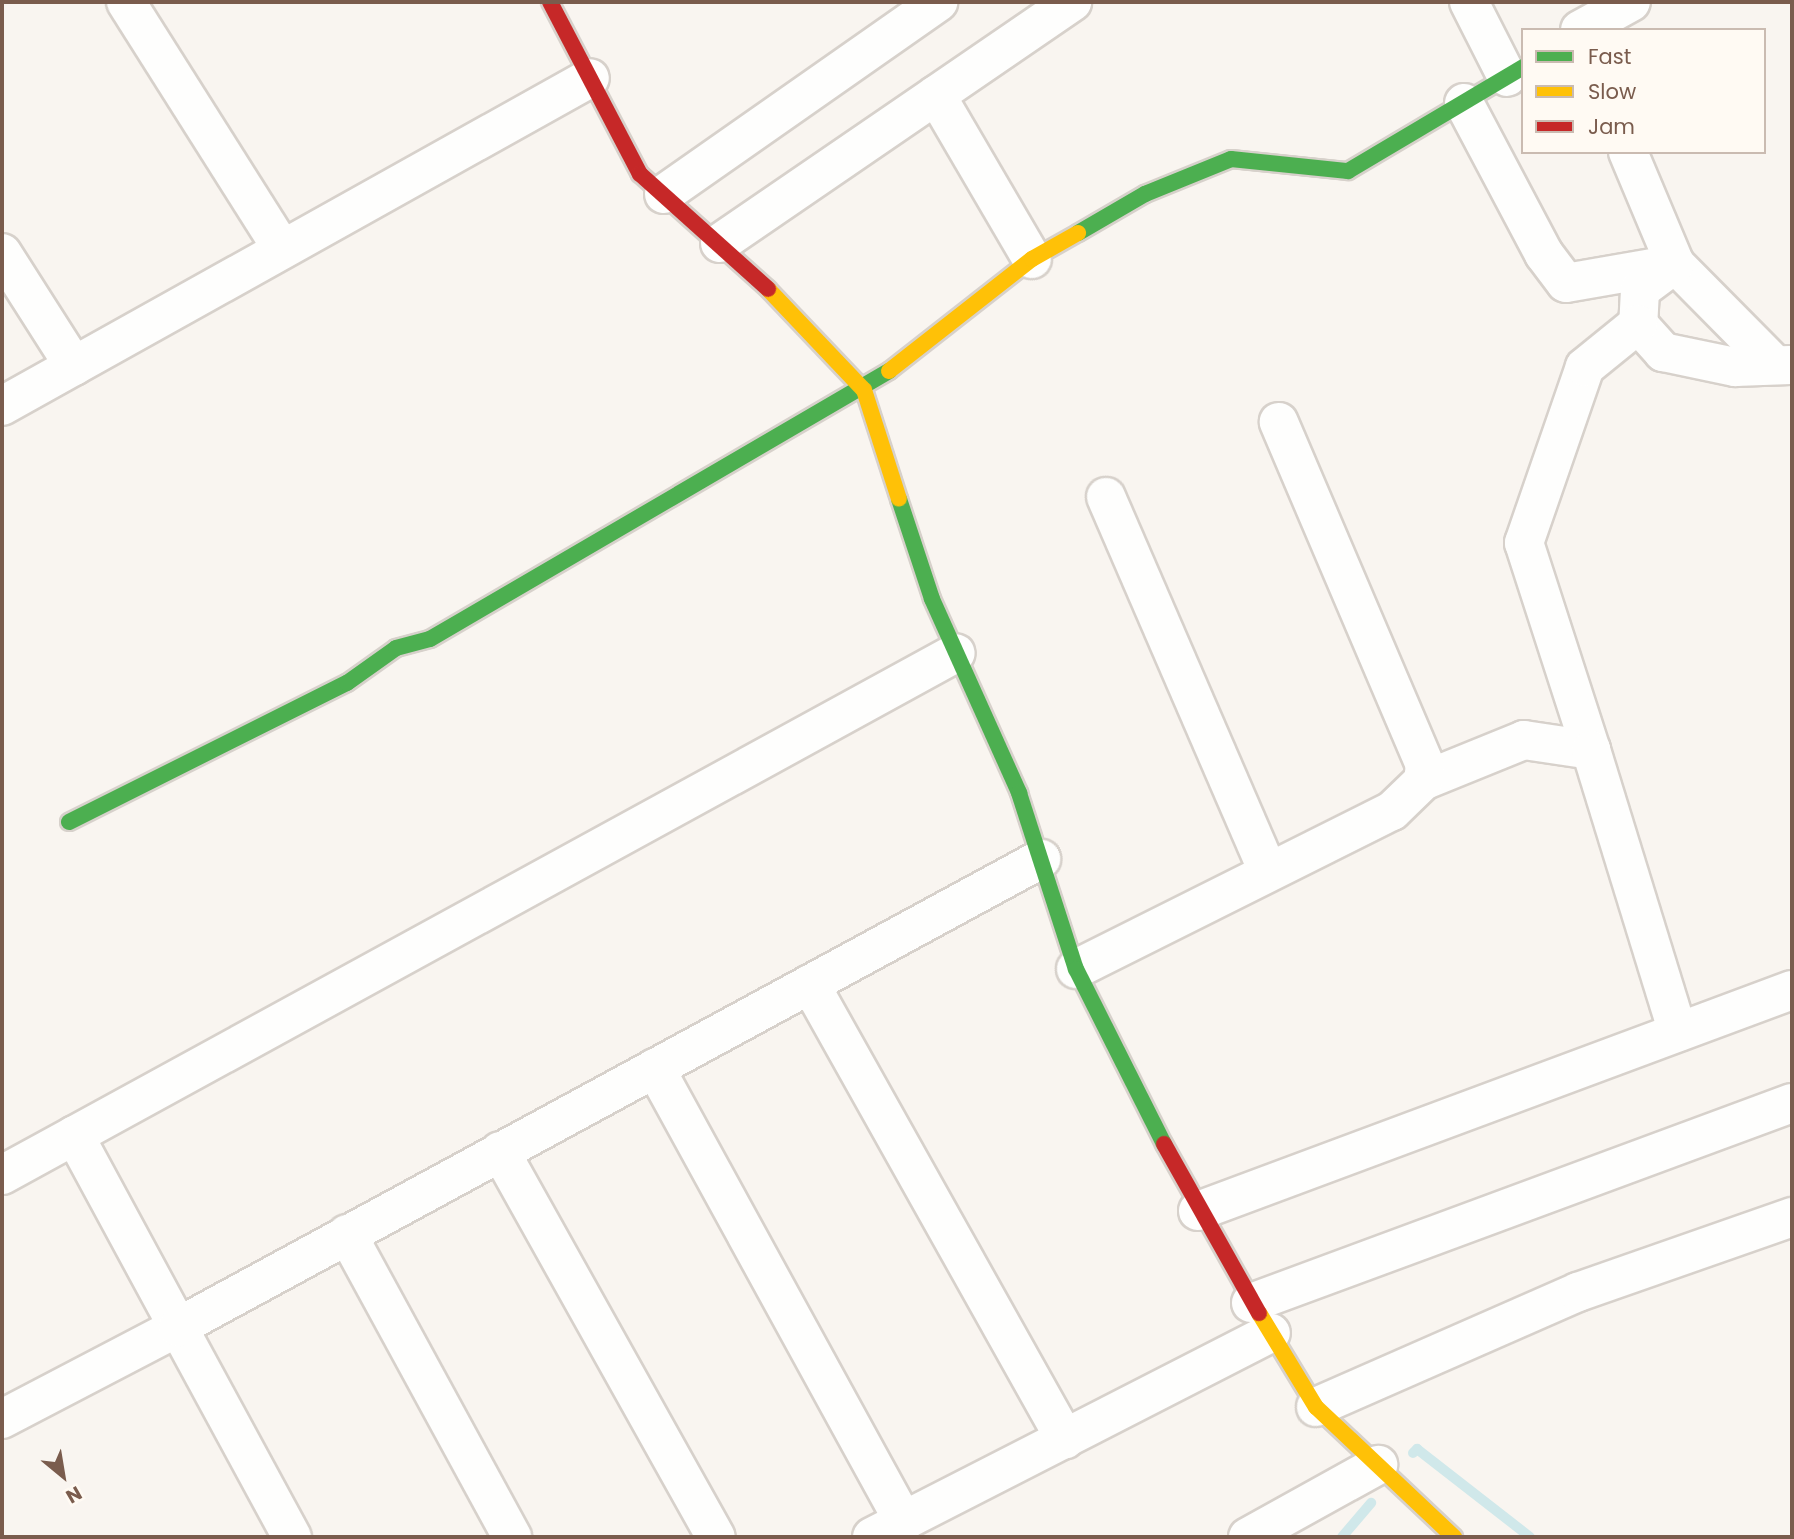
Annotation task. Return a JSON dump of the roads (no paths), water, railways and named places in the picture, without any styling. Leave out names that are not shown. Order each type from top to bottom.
[{"type":"street","points":[[126,2],[282,249]]},
{"type":"street","points":[[550,2],[640,174],[720,243],[864,390],[932,599],[1019,793],[1076,969],[1198,1211],[1316,1407],[1454,1537]]},
{"type":"street","points":[[664,194],[938,2]]},
{"type":"street","points":[[720,243],[1072,2]]},
{"type":"street","points":[[69,822],[347,684],[396,648],[430,639],[864,390],[1032,259],[1145,194],[1231,159],[1348,171],[1515,72],[1469,2]]},
{"type":"street","points":[[1584,28],[1631,2]]},
{"type":"street","points":[[2,406],[590,78]]},
{"type":"street","points":[[936,95],[1032,259]]},
{"type":"street","points":[[1464,103],[1544,254],[1566,284],[1675,264]]},
{"type":"street","points":[[1629,154],[1675,264],[1784,365]]},
{"type":"street","points":[[2,253],[74,366]]},
{"type":"street","points":[[1675,264],[1640,290],[1638,324],[1663,352],[1735,367],[1784,365]]},
{"type":"street","points":[[1638,324],[1585,367],[1524,543],[1678,1032]]},
{"type":"street","points":[[1279,422],[1425,765],[1423,781]]},
{"type":"street","points":[[1107,497],[1268,871]]},
{"type":"street","points":[[2,1175],[956,653]]},
{"type":"street","points":[[1076,969],[1392,811],[1423,781],[1524,740],[1591,750]]},
{"type":"street","points":[[2,1419],[178,1327],[1041,859]]},
{"type":"street","points":[[810,984],[1065,1439]]},
{"type":"street","points":[[1198,1211],[1792,990]]},
{"type":"street","points":[[655,1068],[888,1529],[1065,1439],[1261,1318],[1792,1103]]},
{"type":"street","points":[[74,1135],[292,1537]]},
{"type":"street","points":[[500,1151],[716,1537]]},
{"type":"street","points":[[1316,1407],[1578,1292],[1792,1217]]},
{"type":"street","points":[[347,1234],[512,1537]]},
{"type":"street","points":[[1248,1537],[1378,1465]]},
{"type":"waterway","points":[[1413,1453],[1417,1449],[1530,1537]]},
{"type":"waterway","points":[[1342,1537],[1371,1503]]}]
